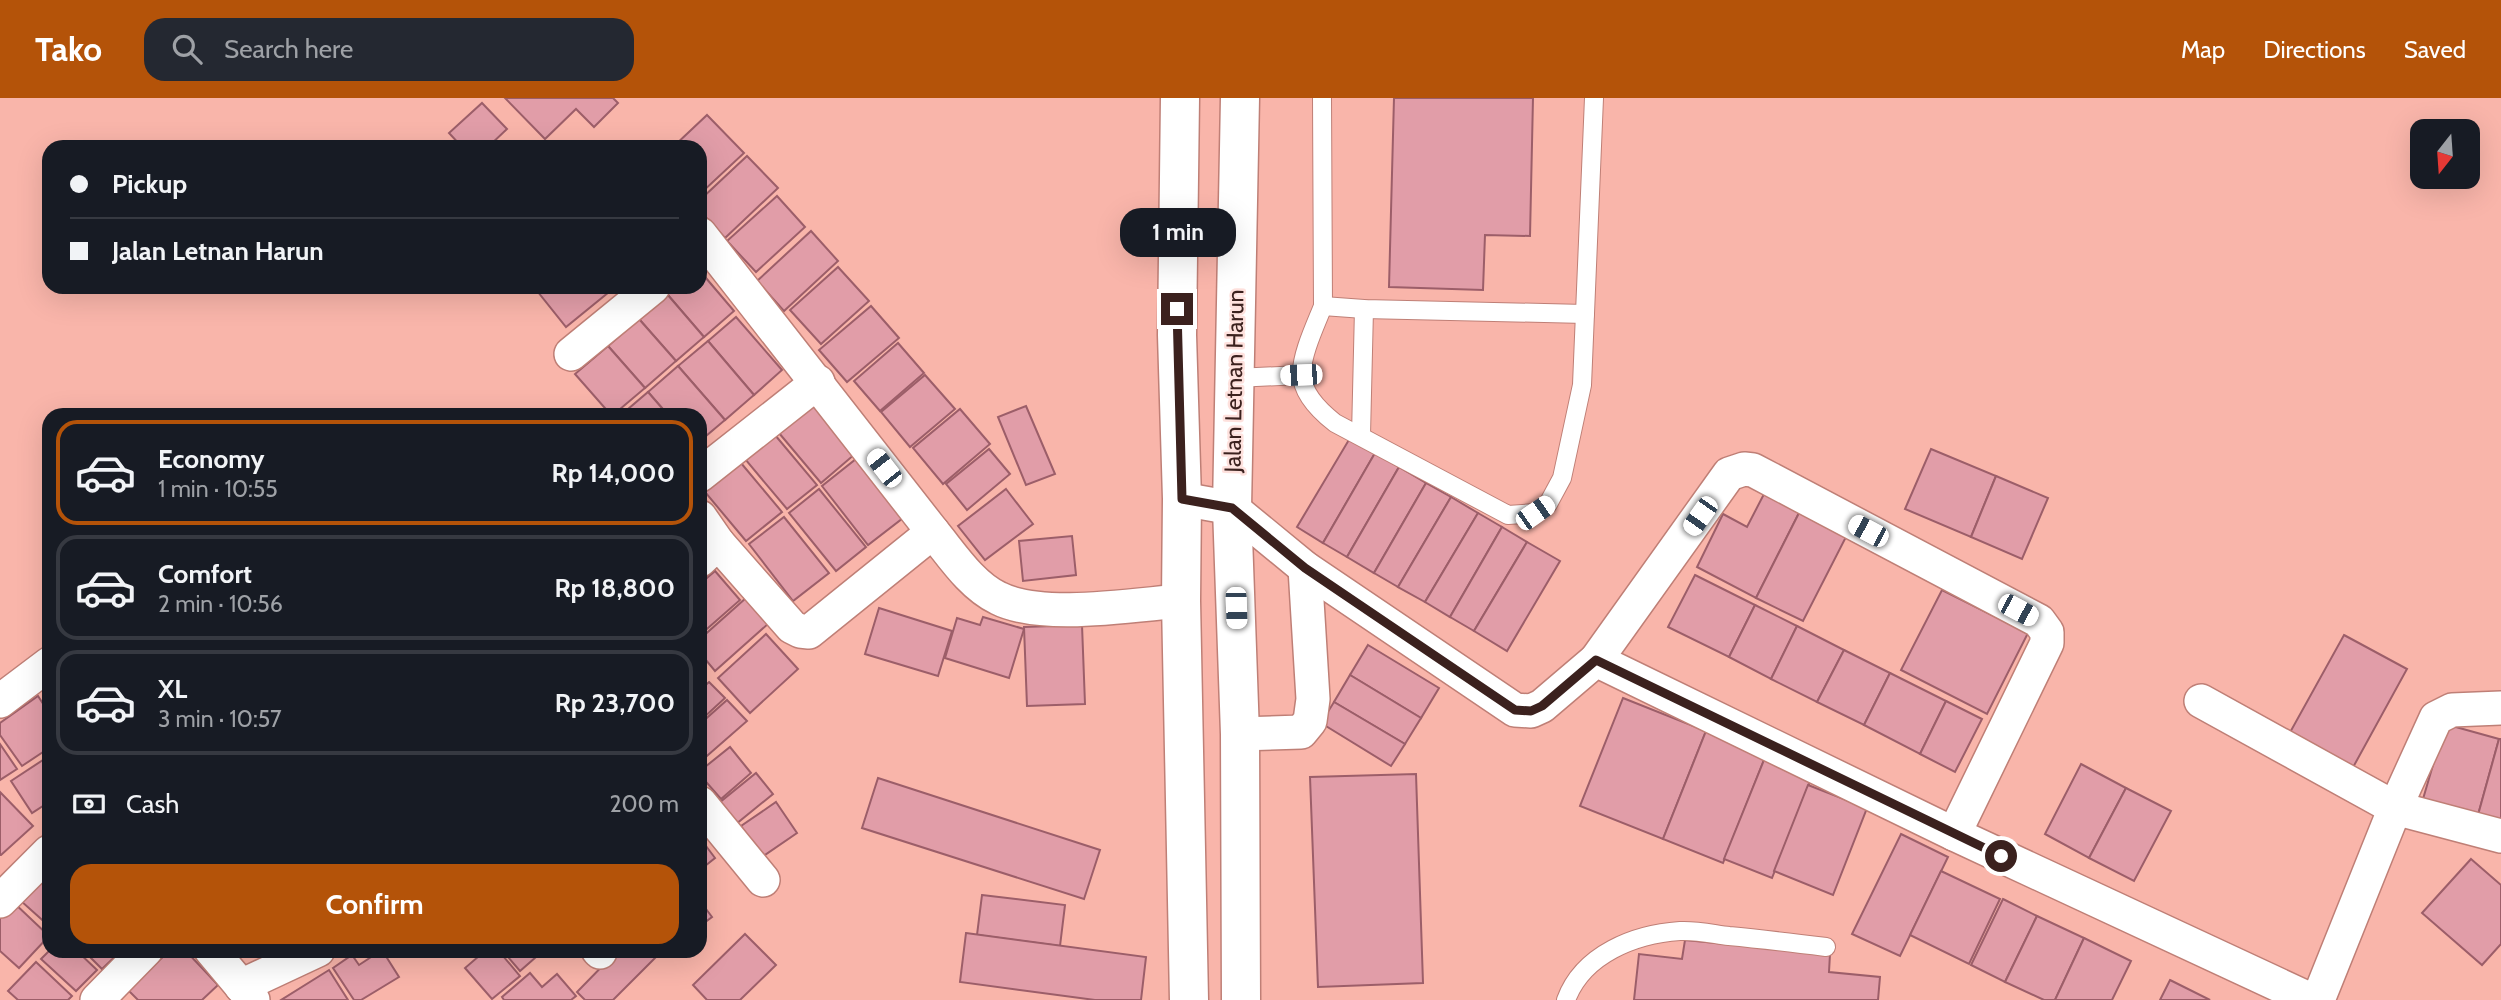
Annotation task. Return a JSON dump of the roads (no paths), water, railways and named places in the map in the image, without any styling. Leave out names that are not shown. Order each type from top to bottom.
[{"type":"main road","points":[[1180,98],[1177,335],[1189,1000]]},
{"type":"main road","name":"Jalan Letnan Harun","points":[[1240,98],[1232,508],[1240,734],[1241,1000]]},
{"type":"street","points":[[707,248],[818,382],[933,532],[976,583],[997,598],[1019,606],[1079,609],[1181,601]]},
{"type":"street","points":[[571,354],[644,294]]},
{"type":"street","points":[[707,469],[818,382]]},
{"type":"street","points":[[1182,499],[1232,508],[1305,568],[1515,710],[1531,711],[1542,706],[1596,660],[1729,474],[1744,469],[1753,470],[2039,621],[2047,632],[2047,643],[1954,834]]},
{"type":"street","points":[[707,541],[792,627],[809,632],[933,532]]},
{"type":"street","points":[[1240,734],[1301,732],[1310,720],[1313,699],[1305,568]]},
{"type":"street","points":[[1596,660],[1954,834],[2311,1000]]},
{"type":"street","points":[[0,701],[42,669]]},
{"type":"street","points":[[2201,701],[2395,808],[2501,836]]},
{"type":"street","points":[[2318,1000],[2395,808],[2436,718],[2452,710],[2501,708]]},
{"type":"street","points":[[707,812],[763,880]]},
{"type":"street","points":[[0,901],[42,859]]},
{"type":"street","points":[[97,1000],[138,958]]},
{"type":"street","points":[[218,958],[247,993],[305,958]]},
{"type":"lane","points":[[1322,98],[1323,306],[1301,375],[1321,412],[1335,423],[1508,516],[1535,513],[1548,504],[1562,478],[1582,386],[1594,98]]},
{"type":"lane","points":[[1323,306],[1585,314]]},
{"type":"lane","points":[[1361,435],[1364,309]]},
{"type":"lane","points":[[1235,378],[1301,375]]},
{"type":"lane","points":[[1566,1000],[1571,987],[1594,961],[1621,944],[1653,934],[1684,931],[1826,947]]}]
